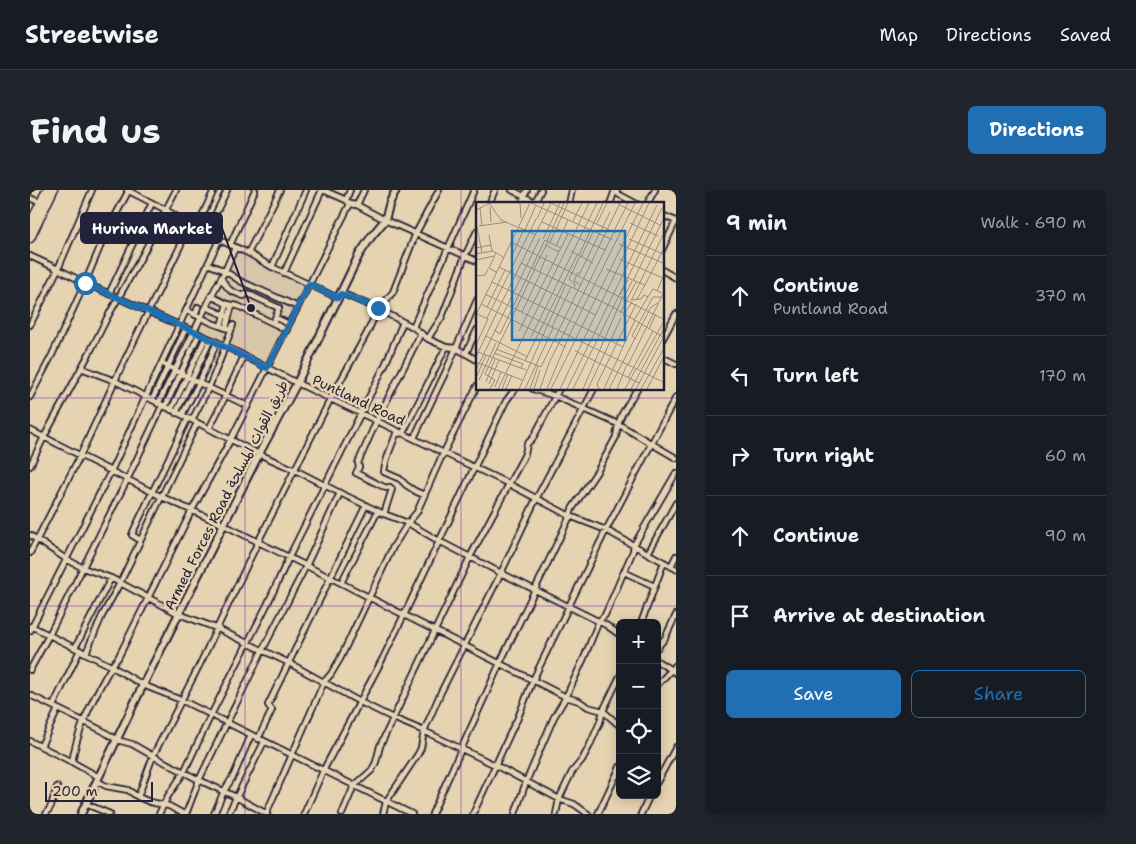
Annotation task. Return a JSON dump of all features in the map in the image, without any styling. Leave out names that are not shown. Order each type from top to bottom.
[{"type":"highway","points":[[30,225],[47,190]]},
{"type":"highway","points":[[30,238],[53,190]]},
{"type":"street","points":[[30,325],[58,269],[92,190]]},
{"type":"street","points":[[30,397],[52,355],[105,235],[128,190],[166,210],[190,226],[248,253],[284,273],[340,296],[378,308],[413,327],[428,339],[446,347],[456,348],[476,359]]},
{"type":"street","points":[[30,466],[176,190]]},
{"type":"street","points":[[196,229],[214,190]]},
{"type":"street","points":[[206,234],[227,190]]},
{"type":"street","points":[[230,245],[255,190]]},
{"type":"street","points":[[248,253],[280,190]]},
{"type":"street","points":[[272,267],[306,190]]},
{"type":"street","points":[[284,273],[322,190],[476,261]]},
{"type":"street","points":[[72,762],[74,750],[84,722],[97,692],[111,666],[118,658],[192,510],[287,330],[348,202],[350,190]]},
{"type":"street","points":[[357,205],[364,190]]},
{"type":"street","name":"Armed Forces Road طريق القوات المسلحة","points":[[81,814],[143,685],[360,255],[371,237],[385,220],[390,202],[396,190]]},
{"type":"street","points":[[138,797],[153,756],[200,664],[258,542],[331,398],[367,333],[378,308],[384,304],[392,292],[416,233],[439,190]]},
{"type":"street","points":[[413,327],[465,214],[474,190]]},
{"type":"street","points":[[491,202],[495,190]]},
{"type":"street","points":[[512,190],[534,202]]},
{"type":"street","points":[[522,202],[527,190]]},
{"type":"street","points":[[536,202],[541,190]]},
{"type":"street","points":[[611,202],[615,190],[618,194],[633,202]]},
{"type":"street","points":[[648,202],[655,190]]},
{"type":"street","points":[[30,198],[41,203]]},
{"type":"street","points":[[109,294],[152,203]]},
{"type":"street","points":[[664,216],[676,221],[664,246]]},
{"type":"street","points":[[30,553],[80,456],[190,226]]},
{"type":"street","points":[[428,339],[442,317],[465,256],[476,234]]},
{"type":"street","points":[[219,240],[111,471],[31,628],[86,653],[143,685],[181,700],[412,814]]},
{"type":"street","points":[[30,670],[127,480],[162,405],[175,370],[236,248]]},
{"type":"street","name":"Puntland Road","points":[[30,256],[85,283],[217,342],[297,383],[510,484],[570,516],[606,530],[676,569]]},
{"type":"street","points":[[208,264],[240,281],[298,307]]},
{"type":"street","points":[[664,271],[676,278]]},
{"type":"street","points":[[221,278],[231,292],[244,296],[249,285]]},
{"type":"street","points":[[246,293],[279,308],[275,320]]},
{"type":"street","points":[[211,296],[289,324]]},
{"type":"street","points":[[414,438],[476,302]]},
{"type":"street","points":[[140,540],[132,535],[133,532],[152,491],[209,387],[225,346],[228,327],[226,316],[230,304]]},
{"type":"street","points":[[195,315],[198,307]]},
{"type":"street","points":[[206,307],[226,316]]},
{"type":"street","points":[[186,310],[201,318],[228,327]]},
{"type":"street","points":[[664,336],[676,314]]},
{"type":"street","points":[[275,320],[287,330]]},
{"type":"street","points":[[159,814],[184,772],[268,603],[385,365],[403,322]]},
{"type":"street","points":[[152,400],[186,328]]},
{"type":"street","points":[[384,514],[392,489],[390,487],[386,488],[356,473],[358,463],[377,420],[421,332]]},
{"type":"street","points":[[466,353],[476,332]]},
{"type":"street","points":[[162,405],[181,374],[199,334]]},
{"type":"street","points":[[171,410],[208,338]]},
{"type":"street","points":[[176,413],[193,379],[208,338]]},
{"type":"street","points":[[182,415],[217,342]]},
{"type":"street","points":[[424,495],[406,486],[400,479],[384,472],[396,434],[402,433],[446,347]]},
{"type":"street","points":[[209,429],[244,356]]},
{"type":"street","points":[[664,358],[676,364]]},
{"type":"street","points":[[162,363],[248,406]]},
{"type":"street","points":[[81,368],[115,382],[340,494],[408,523],[501,574],[599,621],[616,632]]},
{"type":"street","points":[[30,695],[103,731],[117,740],[132,744],[266,814],[324,682],[340,659],[393,547],[408,523],[418,512],[444,452],[476,388]]},
{"type":"street","points":[[304,814],[323,770],[404,615],[506,401],[514,390]]},
{"type":"street","points":[[536,390],[555,396],[618,424],[676,458]]},
{"type":"street","points":[[342,814],[354,786],[372,770],[380,746],[434,629],[470,557],[510,484],[525,454],[527,444],[533,438],[558,390]]},
{"type":"street","points":[[383,814],[386,802],[421,748],[424,731],[441,692],[501,574],[536,499],[593,390]]},
{"type":"street","points":[[432,814],[500,663],[574,507],[598,470],[616,437],[622,414],[636,390]]},
{"type":"street","points":[[473,814],[568,607],[676,397]]},
{"type":"street","points":[[86,653],[102,616],[120,583],[197,423]]},
{"type":"street","points":[[30,430],[127,480],[224,525],[434,629],[566,697],[579,701],[588,707],[603,711],[616,722]]},
{"type":"street","points":[[515,814],[526,782],[554,717],[566,697],[599,621],[605,615],[634,545],[676,473]]},
{"type":"street","points":[[30,741],[72,762],[106,786],[128,790],[138,797],[169,806],[185,814],[262,651],[306,566],[340,494]]},
{"type":"street","points":[[648,553],[676,503]]},
{"type":"street","points":[[258,739],[272,710],[268,704],[366,505]]},
{"type":"street","points":[[341,583],[378,511]]},
{"type":"street","points":[[30,535],[83,568],[111,578],[179,614],[248,643],[360,702],[424,731],[559,799],[574,804],[588,814]]},
{"type":"street","points":[[671,566],[676,556]]},
{"type":"street","points":[[642,619],[664,562]]},
{"type":"street","points":[[624,572],[654,586]]},
{"type":"street","points":[[75,648],[111,578]]},
{"type":"street","points":[[661,643],[676,615]]},
{"type":"street","points":[[41,746],[80,650]]},
{"type":"street","points":[[660,664],[676,673]]},
{"type":"street","points":[[661,680],[676,665]]},
{"type":"street","points":[[556,814],[559,799],[572,772],[582,760],[589,747],[616,684]]},
{"type":"street","points":[[214,814],[224,791],[234,775],[251,735]]},
{"type":"street","points":[[228,814],[264,742]]},
{"type":"street","points":[[661,775],[676,747]]},
{"type":"street","points":[[598,814],[616,776]]},
{"type":"street","points":[[46,814],[58,787]]},
{"type":"street","points":[[641,814],[648,799]]},
{"type":"street","points":[[86,804],[110,814]]},
{"type":"shaded area","points":[[236,250],[307,285],[266,365],[196,330]]},
{"type":"place","name":"Huriwa Market","points":[[251,308]]},
{"type":"route","points":[[85,283],[199,334],[267,368],[309,284],[338,298],[341,294],[378,308]]}]
